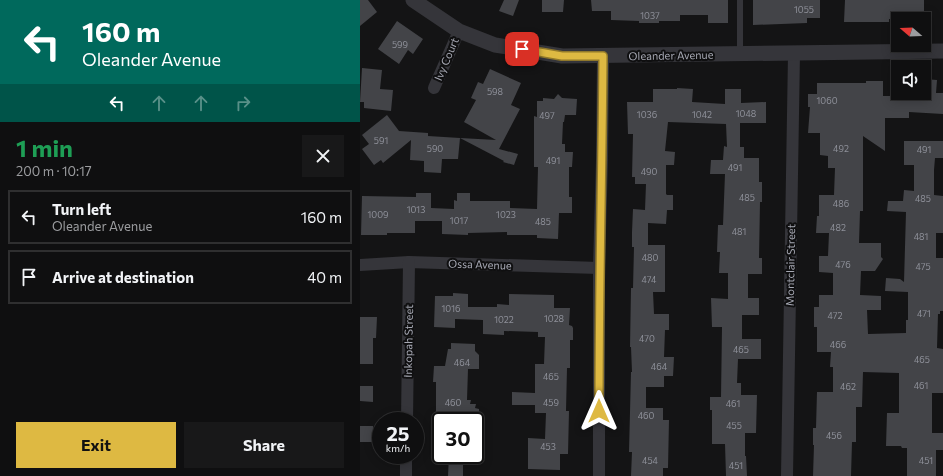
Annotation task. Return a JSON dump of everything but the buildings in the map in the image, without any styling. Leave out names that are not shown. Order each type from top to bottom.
[{"type":"street","name":"Oleander Avenue","points":[[413,0],[459,31],[495,44],[562,56],[943,51]]},
{"type":"street","name":"Ivy Court","points":[[434,88],[459,31]]},
{"type":"street","name":"Montclair Street","points":[[787,476],[794,54]]},
{"type":"street","points":[[599,476],[599,268],[603,56]]},
{"type":"street","name":"Ossa Avenue","points":[[360,265],[409,262],[599,268]]},
{"type":"street","name":"Inkopah Street","points":[[407,412],[409,262]]},
{"type":"street","points":[[406,464],[406,476]]},
{"type":"lane","points":[[740,0],[740,54]]},
{"type":"route","points":[[522,49],[562,56],[603,56],[599,268],[599,411]]}]
